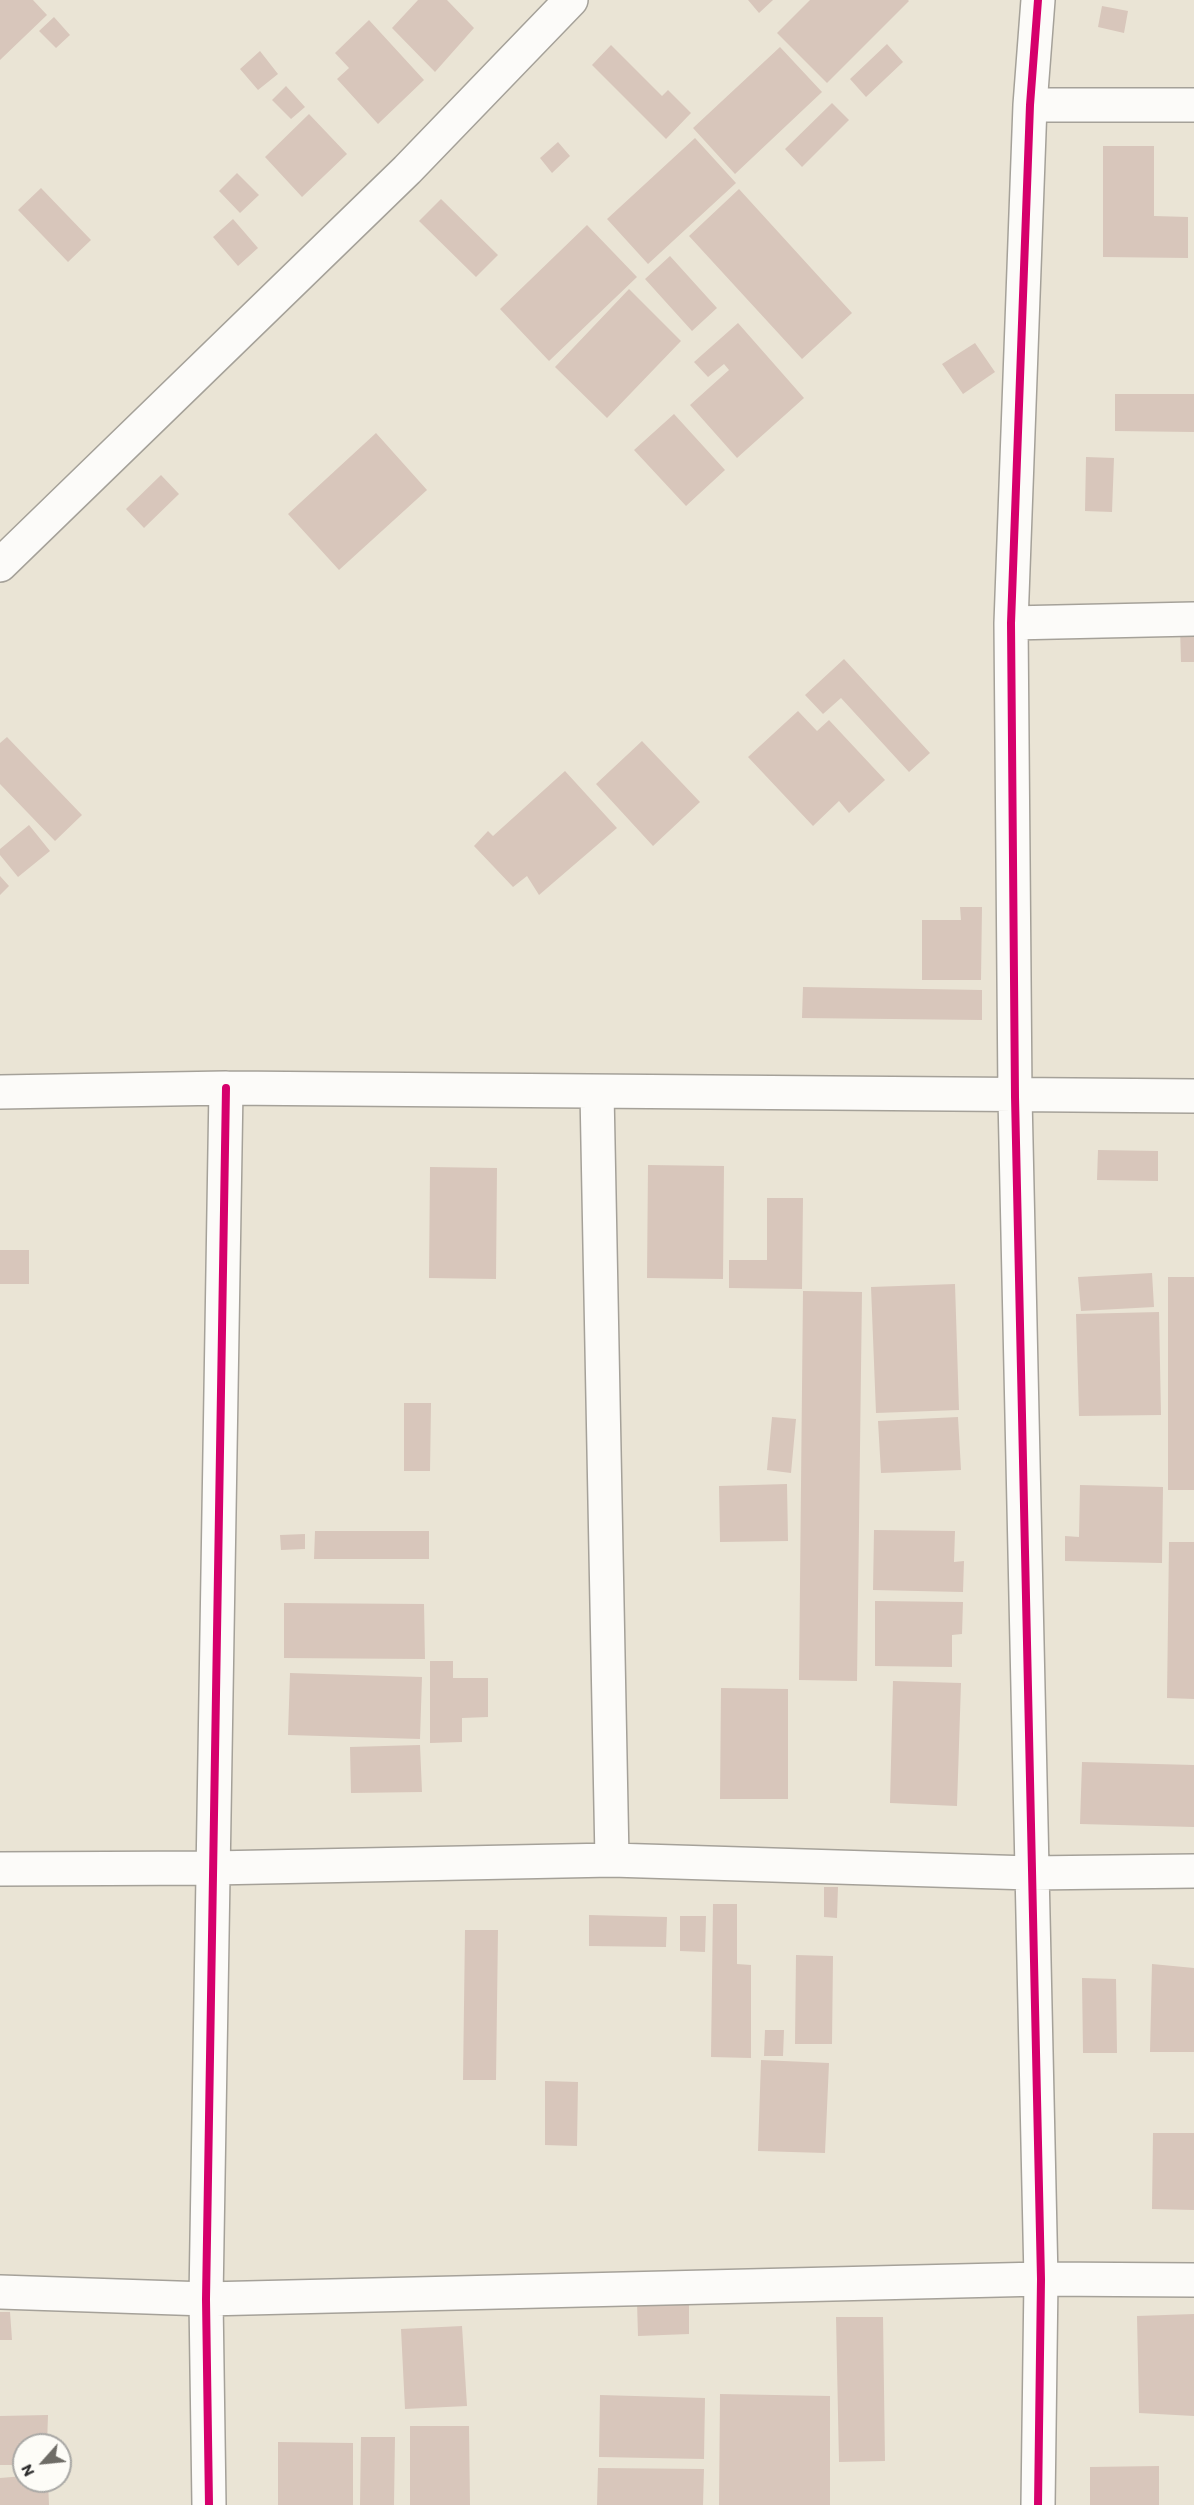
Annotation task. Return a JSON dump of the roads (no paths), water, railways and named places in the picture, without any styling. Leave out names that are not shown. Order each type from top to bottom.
[{"type":"street","points":[[0,565],[407,170],[571,0]]},
{"type":"street","points":[[1038,0],[1030,105],[1011,623],[1015,1096],[1030,1873],[1041,2280],[1038,2505]]},
{"type":"street","points":[[1030,105],[1194,105]]},
{"type":"street","points":[[1011,623],[1194,619]]},
{"type":"street","points":[[0,1092],[226,1088],[1194,1096]]},
{"type":"street","points":[[209,2505],[206,2299],[226,1088]]},
{"type":"street","points":[[597,1092],[612,1860]]},
{"type":"street","points":[[0,1869],[213,1868],[612,1860],[1030,1873],[1194,1871]]},
{"type":"street","points":[[0,2292],[206,2299],[1041,2280],[1194,2280]]}]
